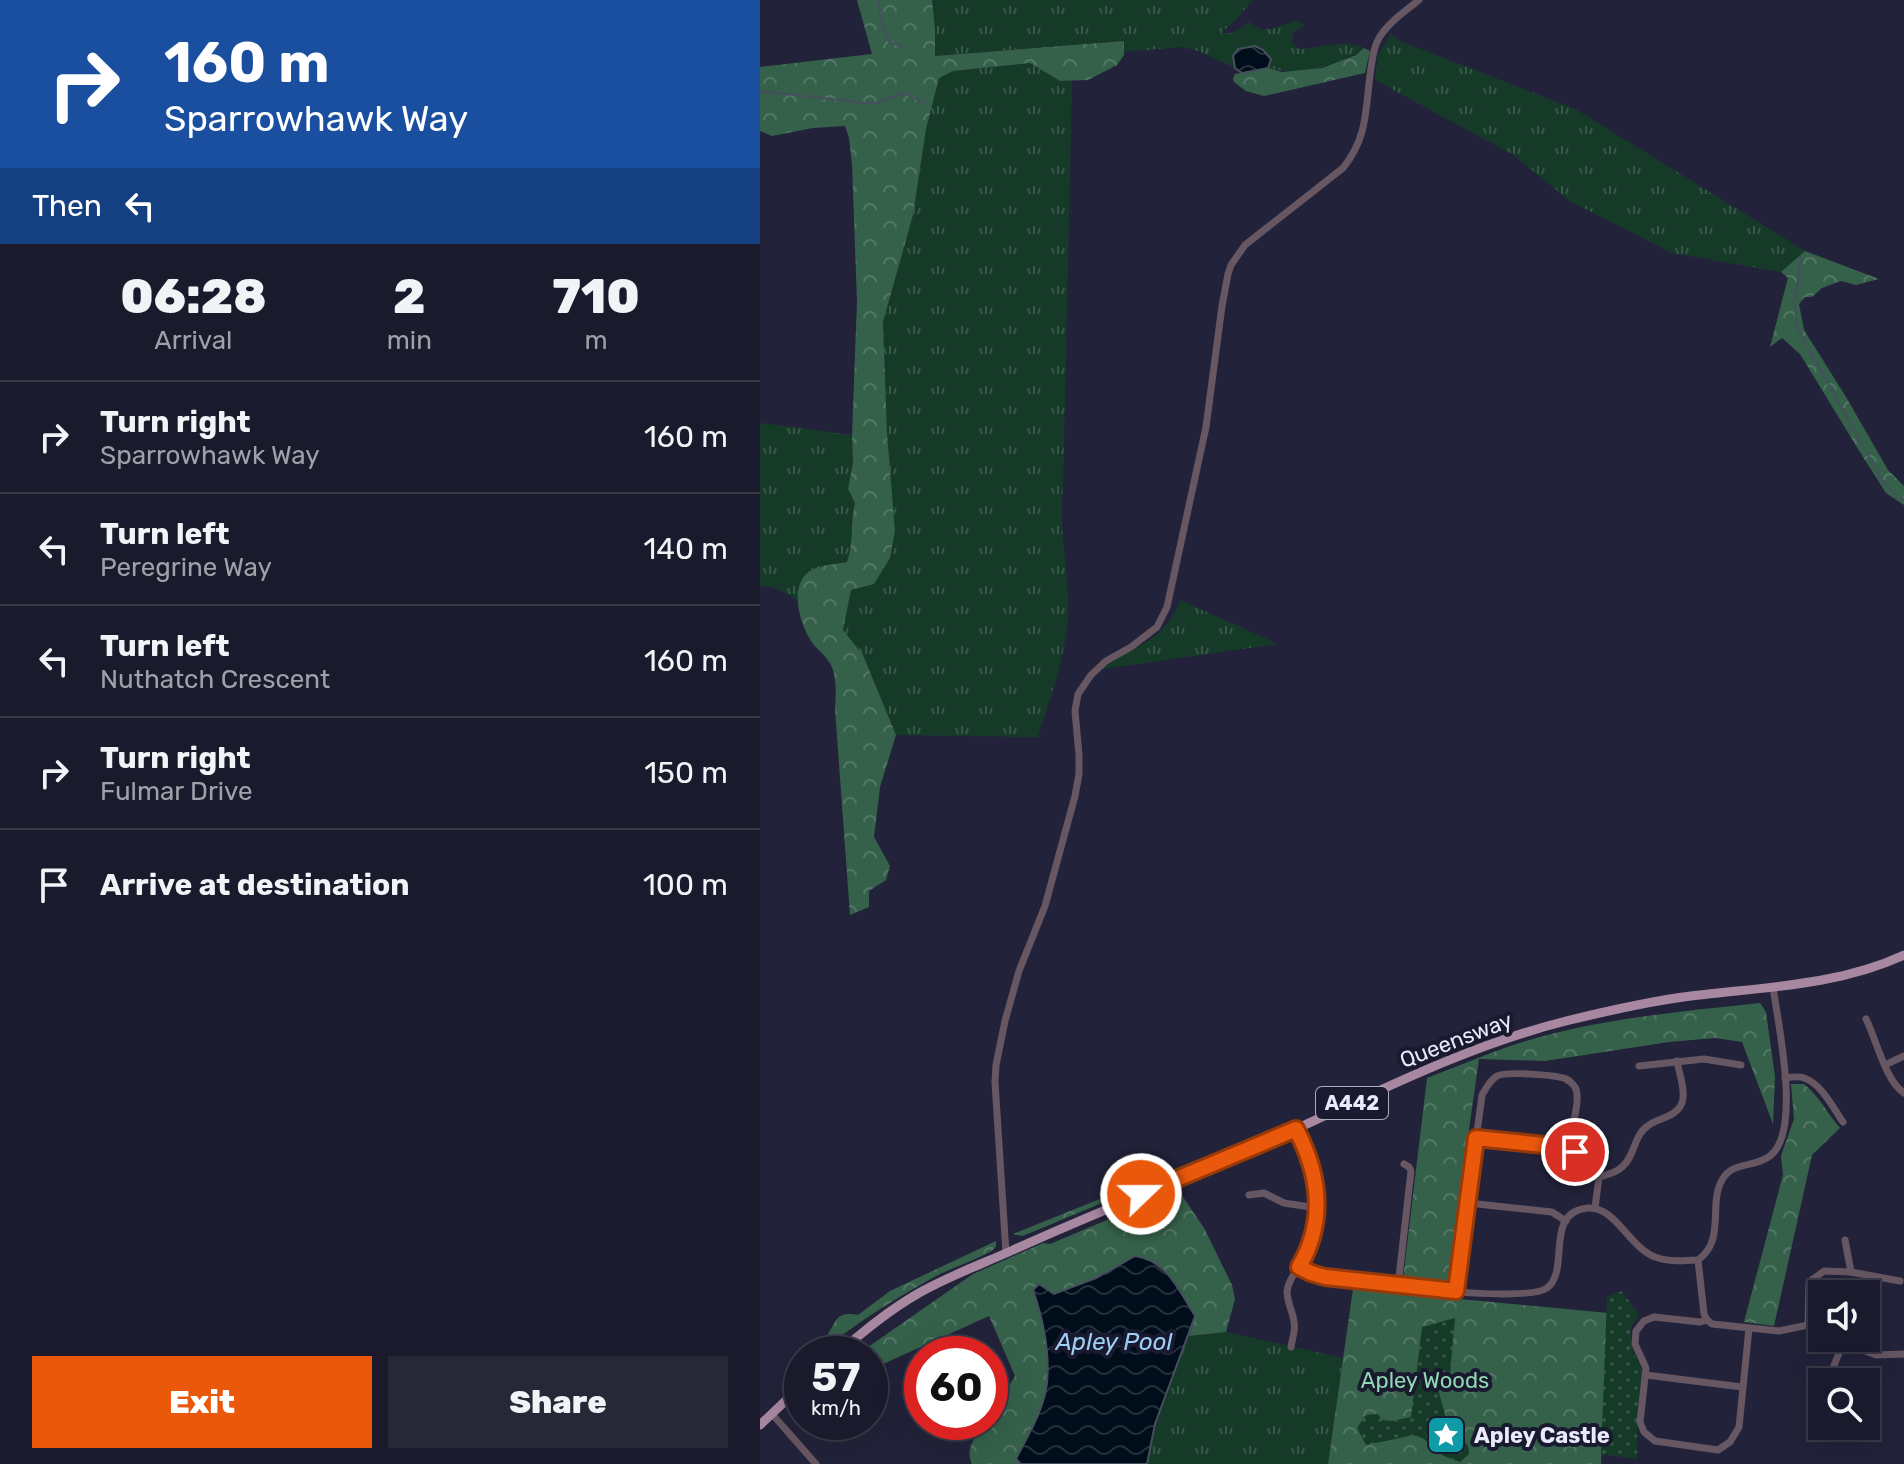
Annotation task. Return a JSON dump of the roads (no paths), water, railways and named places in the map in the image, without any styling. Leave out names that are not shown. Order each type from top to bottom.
[{"type":"main road","name":"Queensway","points":[[858,1336],[918,1294],[1006,1253],[1480,1047],[1539,1028],[1648,1003],[1807,983],[1861,972],[1904,955]]},
{"type":"main road","points":[[760,1425],[784,1402]]},
{"type":"street","points":[[1006,1253],[996,1065],[1019,971],[1045,906],[1075,796],[1079,774],[1075,711],[1078,694],[1106,661],[1157,627],[1167,607],[1206,427],[1222,306],[1231,265],[1245,245],[1343,168],[1354,155],[1365,121],[1375,47],[1384,31],[1419,0]]},
{"type":"street","points":[[1299,1267],[1325,1277],[1398,1286],[1513,1295],[1543,1291],[1555,1277],[1560,1238],[1566,1221],[1578,1211],[1595,1208],[1610,1216],[1642,1250],[1674,1261],[1698,1260],[1710,1249],[1722,1180],[1737,1167],[1772,1155],[1786,1128],[1782,1040],[1773,987]]},
{"type":"street","points":[[1866,1019],[1892,1082],[1904,1093]]},
{"type":"street","points":[[1885,1065],[1904,1056]]},
{"type":"street","points":[[1639,1066],[1704,1059],[1741,1065]]},
{"type":"street","points":[[1599,1177],[1622,1168],[1633,1152],[1640,1132],[1678,1110],[1683,1103],[1677,1061]]},
{"type":"street","points":[[1456,1291],[1482,1095],[1491,1080],[1507,1073],[1560,1077],[1571,1082],[1577,1094],[1566,1148]]},
{"type":"street","points":[[1785,1078],[1803,1077],[1811,1082],[1820,1089],[1843,1122]]},
{"type":"street","points":[[1291,1347],[1294,1322],[1287,1291],[1312,1241],[1317,1208],[1312,1166],[1296,1129]]},
{"type":"street","points":[[1476,1138],[1566,1148],[1584,1159],[1599,1177],[1595,1208]]},
{"type":"street","points":[[1398,1286],[1411,1171],[1404,1164]]},
{"type":"street","points":[[1249,1195],[1264,1193],[1284,1203],[1317,1208]]},
{"type":"street","points":[[1468,1203],[1552,1212],[1566,1221]]},
{"type":"street","points":[[1845,1240],[1851,1272]]},
{"type":"street","points":[[1698,1260],[1704,1314],[1712,1324],[1779,1331],[1808,1325]]},
{"type":"street","points":[[1812,1280],[1824,1271],[1851,1272],[1900,1281]]},
{"type":"street","points":[[1707,1320],[1654,1317],[1644,1321],[1636,1331],[1636,1348],[1645,1364],[1646,1375],[1640,1422],[1647,1435],[1661,1442],[1718,1450],[1730,1442],[1739,1427],[1749,1328]]},
{"type":"street","points":[[1870,1352],[1876,1355],[1904,1354]]},
{"type":"street","points":[[1646,1375],[1742,1387]]},
{"type":"street","points":[[772,1414],[816,1464]]},
{"type":"water","points":[[1255,46],[1271,59],[1268,68],[1242,73],[1235,68],[1233,56],[1238,49]]},
{"type":"water","name":"Apley Pool","points":[[1135,1256],[1164,1270],[1195,1316],[1155,1424],[1147,1464],[1021,1464],[1016,1459],[1039,1413],[1047,1383],[1045,1336],[1033,1290],[1039,1284],[1054,1294],[1096,1278]]},
{"type":"waterway","points":[[879,0],[880,16],[889,42],[907,48]]},
{"type":"waterway","points":[[760,91],[874,104],[904,93],[924,103]]},
{"type":"waterway","points":[[1801,257],[1795,305],[1797,328],[1882,480],[1904,500]]},
{"type":"place","name":"Apley Castle","points":[[1446,1435]]},
{"type":"park label","name":"Apley Woods","points":[[1425,1380]]}]
